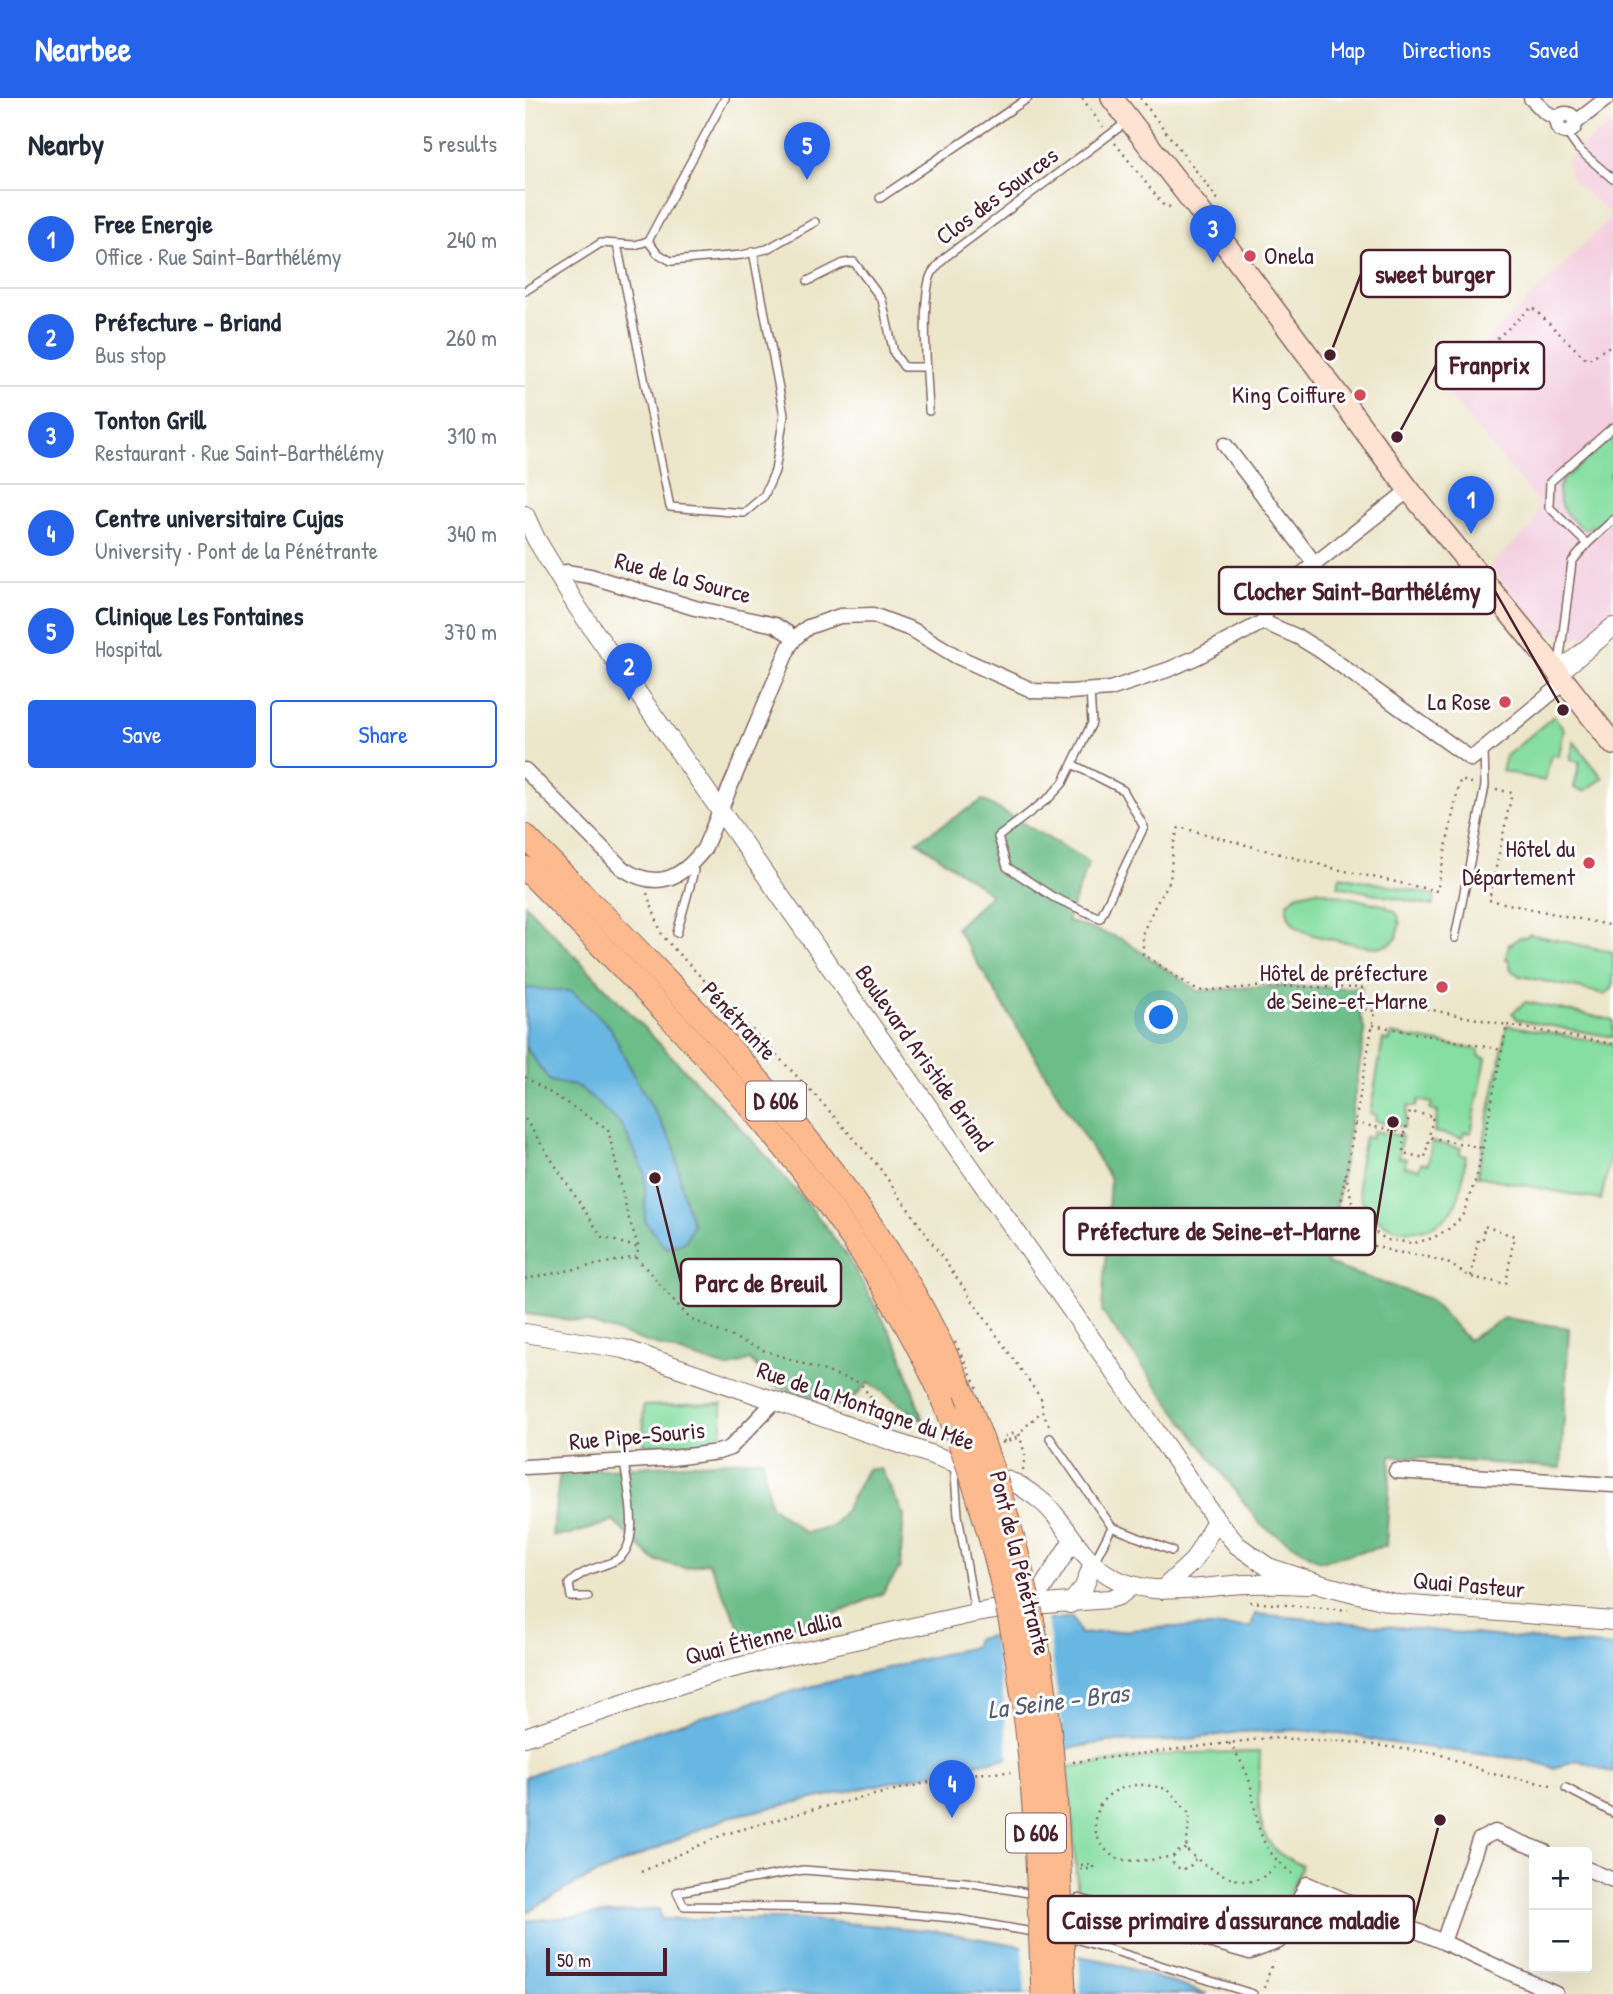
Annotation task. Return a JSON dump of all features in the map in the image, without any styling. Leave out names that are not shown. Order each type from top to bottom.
[{"type":"main road","points":[[1112,98],[1409,489],[1613,744]]},
{"type":"main road","name":"Pénétrante","points":[[525,836],[704,1020],[806,1137],[876,1232],[904,1276],[939,1339],[969,1408]]},
{"type":"main road","name":"Pénétrante","points":[[525,869],[699,1050],[754,1110],[810,1178],[889,1293],[944,1400]]},
{"type":"main road","name":"Pont de la Pénétrante","points":[[944,1400],[985,1513],[1020,1672],[1037,1843],[1043,1994]]},
{"type":"main road","name":"Pont de la Pénétrante","points":[[969,1408],[983,1442],[1016,1548],[1036,1642],[1053,1775],[1064,1994]]},
{"type":"street","points":[[1531,98],[1545,112],[1558,119],[1566,114],[1570,115],[1571,128]]},
{"type":"street","points":[[1571,128],[1607,98]]},
{"type":"street","points":[[1225,445],[1315,564]]},
{"type":"street","points":[[525,770],[622,868],[636,878],[669,879],[680,875],[692,865],[704,849],[795,638],[808,627],[840,617],[873,615],[913,631],[956,656],[1034,691],[1110,689],[1170,669],[1263,622],[1270,599],[1409,489]]},
{"type":"street","name":"Boulevard Aristide Briand","points":[[525,515],[558,577],[734,832],[1143,1411],[1216,1520],[1237,1545],[1268,1567],[1324,1585]]},
{"type":"street","name":"Rue de la Source","points":[[558,577],[566,572],[590,576],[695,608],[775,625],[795,638]]},
{"type":"street","points":[[1263,622],[1298,637],[1321,651],[1471,758],[1561,678],[1613,627]]},
{"type":"street","name":"Rue de la Montagne du Mée","points":[[525,1333],[624,1349],[1023,1488],[1054,1514],[1094,1563],[1115,1578],[1133,1585],[1162,1590],[1248,1584],[1324,1585]]},
{"type":"street","name":"Rue Pipe-Souris","points":[[525,1467],[665,1459],[730,1448],[774,1402]]},
{"type":"street","points":[[1396,1471],[1613,1485]]},
{"type":"street","points":[[1162,1590],[1195,1560],[1216,1520]]},
{"type":"street","points":[[1019,1606],[1043,1587],[1073,1540]]},
{"type":"street","points":[[1070,1604],[1084,1587],[1094,1563]]},
{"type":"street","name":"Quai Étienne Lallia","points":[[525,1737],[717,1672],[975,1613],[1019,1606],[1070,1604],[1119,1596],[1133,1585]]},
{"type":"street","name":"Quai Pasteur","points":[[1324,1585],[1398,1604],[1613,1621]]},
{"type":"street","points":[[1443,1942],[1479,1840],[1495,1832],[1532,1847]]},
{"type":"street","points":[[1592,1871],[1613,1880]]},
{"type":"street","points":[[1079,1902],[1250,1952],[1279,1941],[1307,1884],[1556,1994]]},
{"type":"lane","points":[[525,291],[601,243],[635,244],[648,241],[725,98]]},
{"type":"lane","points":[[880,198],[1028,98]]},
{"type":"lane","name":"Clos des Sources","points":[[929,411],[927,293],[931,274],[944,258],[1129,121]]},
{"type":"lane","points":[[1571,128],[1579,149],[1613,179]]},
{"type":"lane","points":[[648,241],[657,253],[671,261],[742,254],[767,248],[815,222]]},
{"type":"lane","points":[[617,244],[670,507],[744,513],[764,496],[775,471],[784,415],[753,251]]},
{"type":"lane","points":[[808,281],[844,263],[854,262],[882,300],[894,353],[904,367],[927,367]]},
{"type":"lane","points":[[1587,544],[1549,506],[1550,482],[1613,427]]},
{"type":"lane","points":[[1561,678],[1572,562],[1613,520]]},
{"type":"lane","points":[[1072,764],[1123,790],[1144,827],[1100,918],[1053,897],[1006,867],[998,837],[1051,797],[1063,783],[1072,764],[1092,723],[1090,691]]},
{"type":"lane","points":[[1455,938],[1485,786],[1484,747]]},
{"type":"lane","points":[[677,933],[694,871],[692,865]]},
{"type":"lane","points":[[1050,1438],[1112,1527],[1172,1551]]},
{"type":"lane","points":[[587,1597],[571,1597],[569,1584],[576,1576],[591,1568],[614,1562],[628,1550],[633,1535],[624,1461]]},
{"type":"lane","points":[[954,1462],[958,1515],[975,1613]]},
{"type":"lane","points":[[1094,1563],[1112,1527]]},
{"type":"lane","points":[[1566,1788],[1613,1813]]},
{"type":"lane","points":[[1079,1940],[1079,1902],[966,1882],[803,1870],[677,1892],[684,1906],[841,1908],[952,1918],[1079,1940],[1253,1994]]},
{"type":"path","points":[[1082,98],[1164,206],[1179,208]]},
{"type":"path","points":[[1462,386],[1454,377],[1532,307],[1587,360],[1613,344]]},
{"type":"path","points":[[1375,1010],[1358,1007],[1362,988],[1268,986],[1198,991],[1143,954],[1143,932],[1170,881],[1173,845],[1179,827],[1336,869],[1437,891],[1460,780],[1512,793],[1489,900],[1613,926]]},
{"type":"path","points":[[646,887],[649,902],[663,935],[675,950],[815,1094],[879,1167],[1042,1400],[1042,1411],[1050,1425],[1050,1438]]},
{"type":"path","points":[[1471,1277],[1478,1239],[1483,1238],[1484,1226],[1514,1236],[1506,1284],[1471,1277],[1445,1262],[1371,1245],[1350,1232],[1340,1209],[1377,999],[1613,1044]]},
{"type":"path","points":[[1373,1025],[1502,1050]]},
{"type":"path","points":[[1346,1174],[1354,1211],[1370,1229],[1387,1240],[1414,1242],[1433,1238],[1462,1217],[1477,1176],[1507,1025]]},
{"type":"path","points":[[525,1077],[608,1129],[628,1216],[639,1248],[636,1257]]},
{"type":"path","points":[[1409,1112],[1433,1116],[1429,1137],[1425,1158],[1402,1153],[1409,1112]]},
{"type":"path","points":[[525,1119],[602,1237],[639,1248]]},
{"type":"path","points":[[1355,1123],[1405,1133]]},
{"type":"path","points":[[1429,1137],[1483,1148]]},
{"type":"path","points":[[525,1279],[636,1257]]},
{"type":"path","points":[[636,1257],[690,1319],[763,1349],[860,1383],[895,1429]]},
{"type":"path","points":[[1023,1470],[1025,1455],[1019,1433],[1042,1411]]},
{"type":"path","points":[[999,1444],[1007,1440],[1016,1437],[1015,1433],[1003,1437],[1005,1443],[1021,1437]]},
{"type":"path","points":[[1239,1602],[1353,1610]]},
{"type":"path","points":[[1068,1763],[1269,1738],[1342,1741],[1436,1752],[1493,1774],[1566,1788]]},
{"type":"path","points":[[1229,1743],[1240,1759],[1251,1785],[1252,1804],[1261,1838],[1279,1864],[1307,1884]]},
{"type":"path","points":[[641,1872],[722,1835],[801,1813],[964,1774],[1018,1771]]},
{"type":"path","points":[[1186,1849],[1180,1850],[1174,1856],[1150,1860],[1111,1855],[1099,1837],[1094,1819],[1098,1806],[1111,1793],[1131,1785],[1168,1789],[1190,1814],[1186,1849],[1195,1859],[1221,1873],[1248,1882],[1264,1877],[1279,1864]]},
{"type":"path","points":[[1174,1856],[1174,1863],[1181,1870],[1190,1866],[1195,1859]]},
{"type":"path","points":[[1073,1869],[1094,1869],[1093,1864],[1081,1865]]},
{"type":"path","points":[[1262,1994],[1279,1941]]},
{"type":"shaded area","points":[[1613,122],[1613,617],[1594,634],[1577,639],[1541,630],[1490,567],[1533,525],[1539,503],[1441,387],[1612,216],[1571,179],[1567,159]]},
{"type":"green space","points":[[1613,436],[1613,470],[1610,475],[1613,483],[1613,512],[1598,525],[1584,529],[1572,520],[1563,508],[1558,495],[1559,487],[1562,480]]},
{"type":"green space","points":[[1554,716],[1564,729],[1559,756],[1551,755],[1545,781],[1502,771],[1506,756]]},
{"type":"green space","points":[[1574,742],[1603,778],[1585,791],[1574,788],[1580,762],[1570,760]]},
{"type":"green space","points":[[983,800],[1089,862],[1067,921],[1122,939],[1198,991],[1268,986],[1362,988],[1358,1008],[1365,1032],[1327,1264],[1430,1299],[1468,1340],[1505,1318],[1569,1328],[1561,1468],[1391,1456],[1386,1546],[1320,1561],[1261,1525],[1102,1312],[1110,1179],[956,928],[991,894],[917,841]]},
{"type":"green space","points":[[1340,876],[1435,895],[1433,906],[1338,886]]},
{"type":"green space","points":[[1316,890],[1387,906],[1395,911],[1399,918],[1397,938],[1391,944],[1379,947],[1307,933],[1292,922],[1287,904],[1296,895]]},
{"type":"green space","points":[[525,904],[753,1141],[816,1214],[849,1259],[899,1348],[923,1421],[869,1382],[845,1407],[773,1385],[750,1360],[727,1368],[586,1322],[525,1314]]},
{"type":"green space","points":[[1529,934],[1613,952],[1613,988],[1605,994],[1520,976],[1511,970],[1509,960],[1506,959],[1509,944]]},
{"type":"green space","points":[[1526,1002],[1613,1020],[1613,1037],[1518,1020],[1512,1013]]},
{"type":"green space","points":[[1507,1025],[1613,1044],[1613,1142],[1601,1200],[1477,1176]]},
{"type":"green space","points":[[1391,1034],[1479,1050],[1479,1056],[1486,1058],[1471,1133],[1464,1132],[1462,1138],[1434,1132],[1438,1112],[1430,1110],[1432,1103],[1418,1100],[1416,1107],[1408,1106],[1404,1127],[1375,1121],[1376,1115],[1370,1114],[1383,1039],[1390,1041]]},
{"type":"green space","points":[[1373,1131],[1402,1136],[1398,1157],[1406,1159],[1405,1167],[1419,1169],[1421,1163],[1428,1164],[1432,1142],[1461,1148],[1459,1154],[1466,1156],[1460,1190],[1453,1209],[1442,1221],[1415,1231],[1400,1230],[1374,1217],[1365,1205],[1358,1184],[1365,1137],[1372,1138]]},
{"type":"green space","points":[[722,1404],[722,1443],[644,1445],[643,1406]]},
{"type":"green space","points":[[762,1459],[770,1505],[805,1533],[832,1526],[844,1512],[867,1469],[881,1469],[904,1516],[900,1568],[883,1593],[845,1610],[746,1640],[708,1562],[685,1568],[654,1560],[613,1521],[570,1535],[552,1536],[560,1472]]},
{"type":"green space","points":[[1260,1752],[1259,1808],[1265,1835],[1282,1855],[1302,1865],[1270,1936],[1206,1923],[1192,1928],[1078,1895],[1068,1767],[1184,1753]]},
{"type":"water","points":[[525,988],[572,991],[610,1027],[639,1085],[674,1145],[683,1194],[693,1225],[685,1242],[666,1248],[645,1221],[645,1173],[622,1125],[579,1087],[550,1081],[525,1046]]},
{"type":"water","name":"La Seine - Bras","points":[[1255,1614],[1613,1647],[1613,1773],[1577,1760],[1554,1768],[1528,1760],[1383,1742],[1346,1734],[1295,1730],[1240,1732],[1176,1741],[1107,1742],[974,1764],[729,1817],[579,1882],[525,1913],[525,1777],[635,1737],[691,1720],[973,1647],[976,1639],[1003,1634],[1020,1624],[1072,1617],[1080,1634],[1170,1627],[1251,1627]]},
{"type":"water","points":[[659,1909],[661,1919],[800,1919],[937,1931],[1106,1961],[1207,1994],[525,1994],[525,1921]]},
{"type":"pier","points":[[1047,1617],[1065,1752],[1009,1761],[1003,1696],[992,1633],[1020,1621]]},
{"type":"pier","points":[[1023,1941],[1079,1952],[1081,1994],[1025,1994]]},
{"type":"place","name":"Clinique Les Fontaines","points":[[807,180]]},
{"type":"place","name":"Onela","points":[[1250,256]]},
{"type":"place","name":"Tonton Grill","points":[[1213,263]]},
{"type":"place","name":"sweet burger","points":[[1330,355]]},
{"type":"place","name":"King Coiffure","points":[[1360,395]]},
{"type":"place","name":"Franprix","points":[[1397,437]]},
{"type":"place","name":"Free Energie","points":[[1471,534]]},
{"type":"place","name":"Préfecture - Briand","points":[[629,701]]},
{"type":"place","name":"La Rose","points":[[1505,702]]},
{"type":"place","name":"Clocher Saint-Barthélémy","points":[[1563,710]]},
{"type":"place","name":"Hôtel du Département","points":[[1589,863]]},
{"type":"place","name":"Hôtel de préfecture de Seine-et-Marne","points":[[1442,987]]},
{"type":"place","name":"Préfecture de Seine-et-Marne","points":[[1393,1122]]},
{"type":"place","name":"Parc de Breuil","points":[[655,1178]]},
{"type":"place","name":"Centre universitaire Cujas","points":[[952,1818]]},
{"type":"place","name":"Caisse primaire d'assurance maladie","points":[[1440,1820]]}]
